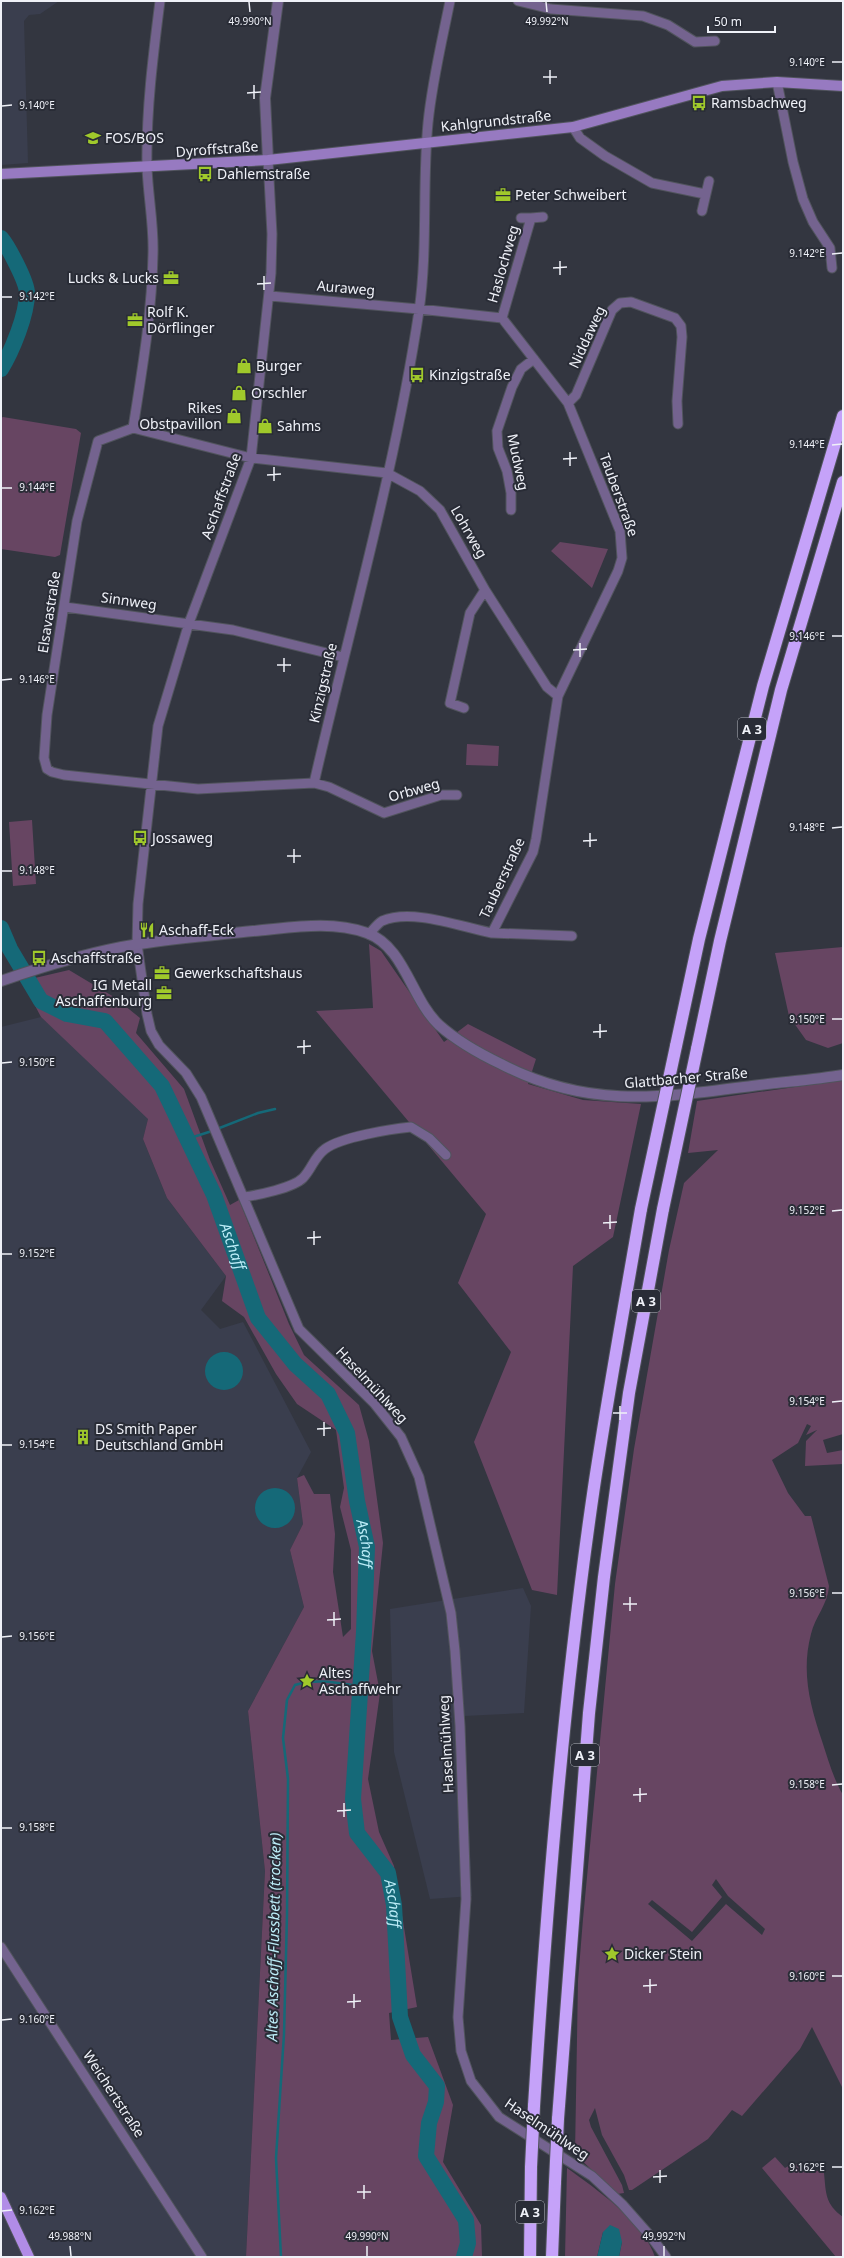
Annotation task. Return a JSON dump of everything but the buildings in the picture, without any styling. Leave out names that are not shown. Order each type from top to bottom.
[{"type":"highway","name":"A 3","points":[[530,2257],[531,2167],[534,2106],[547,1912],[566,1709],[594,1486],[641,1209],[699,939],[763,686],[843,416]]},
{"type":"highway","name":"A 3","points":[[552,2257],[558,2120],[589,1713],[603,1585],[629,1393],[663,1209],[720,941],[781,690],[843,482]]},
{"type":"main road","name":"Kahlgrundstraße","points":[[268,160],[573,127],[722,86],[777,82],[843,86]]},
{"type":"main road","name":"Dyroffstraße","points":[[1,174],[147,168],[268,160]]},
{"type":"main road","points":[[1,2197],[29,2257]]},
{"type":"street","points":[[132,428],[145,357],[151,299],[153,253],[147,168],[148,98],[160,1]]},
{"type":"street","name":"Aschaffstraße","points":[[137,944],[138,904],[150,785],[158,726],[189,623],[251,458],[270,296],[272,234],[265,98],[278,1]]},
{"type":"street","name":"Kinzigstraße","points":[[314,783],[387,473],[419,309],[424,257],[427,143],[434,79],[450,1]]},
{"type":"street","points":[[518,1],[551,9],[643,16],[668,25],[695,42],[715,41]]},
{"type":"street","points":[[777,82],[793,162],[803,198],[813,222],[830,248],[832,268]]},
{"type":"street","points":[[573,127],[580,138],[598,151],[652,183],[705,194]]},
{"type":"street","points":[[702,211],[709,181]]},
{"type":"street","name":"Haslochweg","points":[[521,218],[543,217]]},
{"type":"street","name":"Haslochweg","points":[[502,318],[531,218]]},
{"type":"street","name":"Auraweg","points":[[270,296],[419,309]]},
{"type":"street","name":"Niddaweg","points":[[568,403],[576,395],[612,310],[620,303],[631,302],[675,318],[681,326],[682,337],[677,401],[678,424]]},
{"type":"street","points":[[419,309],[502,318]]},
{"type":"street","name":"Tauberstraße","points":[[492,933],[532,852],[536,839],[558,696],[618,571],[622,558],[620,531],[568,403],[502,318]]},
{"type":"street","name":"Mudweg","points":[[511,510],[511,493],[507,471],[498,448],[497,431],[512,387],[522,369],[534,359]]},
{"type":"street","name":"Lohrweg","points":[[132,428],[251,458],[387,473],[420,491],[440,510],[485,590],[547,687],[558,696]]},
{"type":"street","name":"Elsavastraße","points":[[132,428],[98,441],[77,521],[47,715],[44,758],[47,769],[64,775],[150,785]]},
{"type":"street","points":[[464,708],[450,703],[470,613],[485,590]]},
{"type":"street","name":"Sinnweg","points":[[65,606],[189,623]]},
{"type":"street","points":[[189,623],[233,630],[343,657]]},
{"type":"street","points":[[150,785],[198,789],[314,783]]},
{"type":"street","name":"Orbweg","points":[[314,783],[329,787],[384,813],[441,795],[457,795]]},
{"type":"street","name":"Tauberstraße","points":[[369,934],[381,922],[392,918],[410,917],[427,919],[492,933],[572,936]]},
{"type":"street","name":"Glattbacher Straße","points":[[1,981],[38,969],[137,944],[313,926],[349,928],[369,934],[384,944],[394,954],[423,1006],[438,1024],[465,1046],[523,1076],[551,1086],[586,1094],[638,1098],[843,1076]]},
{"type":"street","name":"Haselmühlweg","points":[[137,944],[151,1032],[159,1045],[194,1084],[244,1197],[299,1329],[374,1403],[401,1437],[419,1477],[451,1613],[455,1651],[460,1726],[466,1899],[458,2017],[461,2051],[471,2081],[499,2117],[592,2176],[622,2204],[652,2238],[666,2257]]},
{"type":"street","points":[[244,1197],[271,1192],[302,1179],[316,1156],[326,1148],[371,1133],[411,1126],[429,1138],[446,1155]]},
{"type":"street","name":"Weichertstraße","points":[[1,1947],[202,2257]]},
{"type":"shaded area","points":[[1,1],[59,1],[40,14],[29,15],[24,21],[28,163],[1,165]]},
{"type":"shaded area","points":[[3,417],[76,429],[81,433],[60,555],[55,557],[1,549],[1,418]]},
{"type":"shaded area","points":[[560,542],[608,549],[592,588],[551,551]]},
{"type":"shaded area","points":[[467,744],[499,746],[498,766],[466,765]]},
{"type":"shaded area","points":[[32,820],[36,884],[13,886],[9,822]]},
{"type":"shaded area","points":[[369,944],[381,951],[444,1042],[468,1024],[536,1059],[528,1084],[583,1100],[641,1104],[613,1237],[573,1266],[557,1595],[532,1590],[474,1442],[511,1352],[458,1283],[486,1214],[316,1011],[373,1008]]},
{"type":"shaded area","points":[[843,947],[843,1043],[828,1048],[806,1040],[789,1016],[775,953]]},
{"type":"shaded area","points":[[69,970],[114,997],[140,1018],[136,1033],[184,1089],[210,1160],[230,1205],[239,1200],[289,1324],[304,1355],[359,1405],[369,1441],[383,1543],[372,1651],[380,1693],[368,1779],[379,1832],[394,1866],[417,2007],[389,2013],[391,2040],[428,2037],[453,2105],[443,2162],[481,2225],[482,2257],[246,2257],[265,1871],[248,1711],[304,1607],[290,1550],[303,1524],[297,1478],[304,1475],[314,1494],[330,1494],[335,1534],[333,1572],[343,1637],[351,1629],[351,1550],[340,1507],[344,1488],[336,1430],[297,1404],[276,1374],[244,1317],[222,1301],[226,1276],[167,1198],[143,1139],[148,1119],[41,1017],[22,981]]},
{"type":"shaded area","points":[[41,1017],[143,1107],[148,1119],[143,1139],[167,1198],[226,1276],[201,1310],[220,1329],[243,1322],[311,1452],[297,1478],[303,1524],[290,1550],[304,1607],[248,1711],[265,1871],[246,2257],[1,2257],[1,1027]]},
{"type":"shaded area","points":[[843,1080],[843,1434],[823,1440],[827,1453],[843,1450],[843,1464],[805,1466],[806,1441],[817,1430],[806,1435],[811,1426],[807,1424],[798,1443],[772,1460],[788,1493],[805,1516],[811,1516],[829,1586],[824,1605],[815,1622],[811,1634],[808,1648],[807,1675],[808,1688],[818,1728],[839,1789],[843,1795],[843,2089],[812,2027],[800,2049],[742,2116],[732,2110],[708,2139],[632,2190],[629,2190],[624,2175],[602,2135],[595,2108],[589,2120],[591,2127],[622,2185],[624,2193],[617,2194],[575,2154],[578,1981],[615,1584],[634,1449],[669,1250],[684,1183],[718,1150],[688,1153],[697,1101]],"holes":[[[716,1879],[728,1896],[765,1929],[762,1935],[726,1904],[692,1941],[648,1904],[652,1900],[692,1932],[722,1897],[712,1885]]]},
{"type":"shaded area","points":[[523,1588],[531,1606],[524,1713],[464,1716],[472,1896],[430,1899],[394,1752],[390,1609]]},
{"type":"shaded area","points":[[775,2157],[785,2168],[793,2163],[824,2173],[826,2192],[830,2203],[843,2217],[843,2257],[836,2257],[762,2168]]},
{"type":"shaded area","points":[[567,2168],[605,2196],[630,2219],[641,2231],[655,2257],[619,2257],[622,2242],[603,2232],[597,2257],[565,2257]]},
{"type":"water","points":[[220,1352],[228,1352],[238,1357],[242,1364],[242,1378],[238,1385],[228,1390],[220,1390],[210,1385],[208,1382],[205,1375],[205,1367],[210,1357],[213,1355]]},
{"type":"water","points":[[279,1488],[286,1491],[292,1497],[295,1508],[294,1516],[286,1525],[279,1528],[271,1528],[264,1525],[256,1516],[255,1504],[258,1497],[267,1489]]},
{"type":"water","points":[[610,2225],[619,2229],[622,2242],[619,2257],[597,2257],[603,2232]]},
{"type":"waterway","name":"Aschaff","points":[[1,238],[17,264],[27,293],[22,322],[10,353],[1,369]]},
{"type":"waterway","name":"Aschaff","points":[[1,928],[10,949],[41,1001],[67,1014],[105,1021],[162,1086],[214,1195],[258,1318],[295,1364],[328,1394],[347,1433],[357,1501],[367,1547],[364,1632],[353,1799],[357,1833],[388,1873],[394,1905],[400,2017],[413,2055],[437,2086],[436,2102],[429,2123],[426,2156],[466,2220],[468,2243],[464,2257]]},
{"type":"waterway","points":[[217,1129],[258,1113],[275,1109]]},
{"type":"waterway","points":[[187,1139],[212,1131]]},
{"type":"waterway","name":"Altes Aschaff-Flussbett (trocken)","points":[[281,2257],[276,2158],[284,2034],[287,1915],[288,1779],[283,1738],[287,1700],[295,1685],[303,1683],[319,1681],[359,1686]]},
{"type":"place","name":"Ramsbachweg","points":[[699,103]]},
{"type":"place","name":"FOS/BOS","points":[[93,138]]},
{"type":"place","name":"Dahlemstraße","points":[[205,174]]},
{"type":"place","name":"Peter Schweibert","points":[[503,195]]},
{"type":"place","name":"Lucks & Lucks","points":[[171,278]]},
{"type":"place","name":"Rolf K. Dörflinger","points":[[135,320]]},
{"type":"place","name":"Burger","points":[[244,366]]},
{"type":"place","name":"Kinzigstraße","points":[[417,375]]},
{"type":"place","name":"Orschler","points":[[239,393]]},
{"type":"place","name":"Rikes Obstpavillon","points":[[234,416]]},
{"type":"place","name":"Sahms","points":[[265,426]]},
{"type":"place","name":"Jossaweg","points":[[140,838]]},
{"type":"place","name":"Aschaff-Eck","points":[[147,930]]},
{"type":"place","name":"Aschaffstraße","points":[[39,958]]},
{"type":"place","name":"Gewerkschaftshaus","points":[[162,973]]},
{"type":"place","name":"IG Metall Aschaffenburg","points":[[164,993]]},
{"type":"place","name":"DS Smith Paper Deutschland GmbH","points":[[83,1437]]},
{"type":"place","name":"Altes Aschaffwehr","points":[[307,1681]]},
{"type":"place","name":"Dicker Stein","points":[[612,1954]]}]
